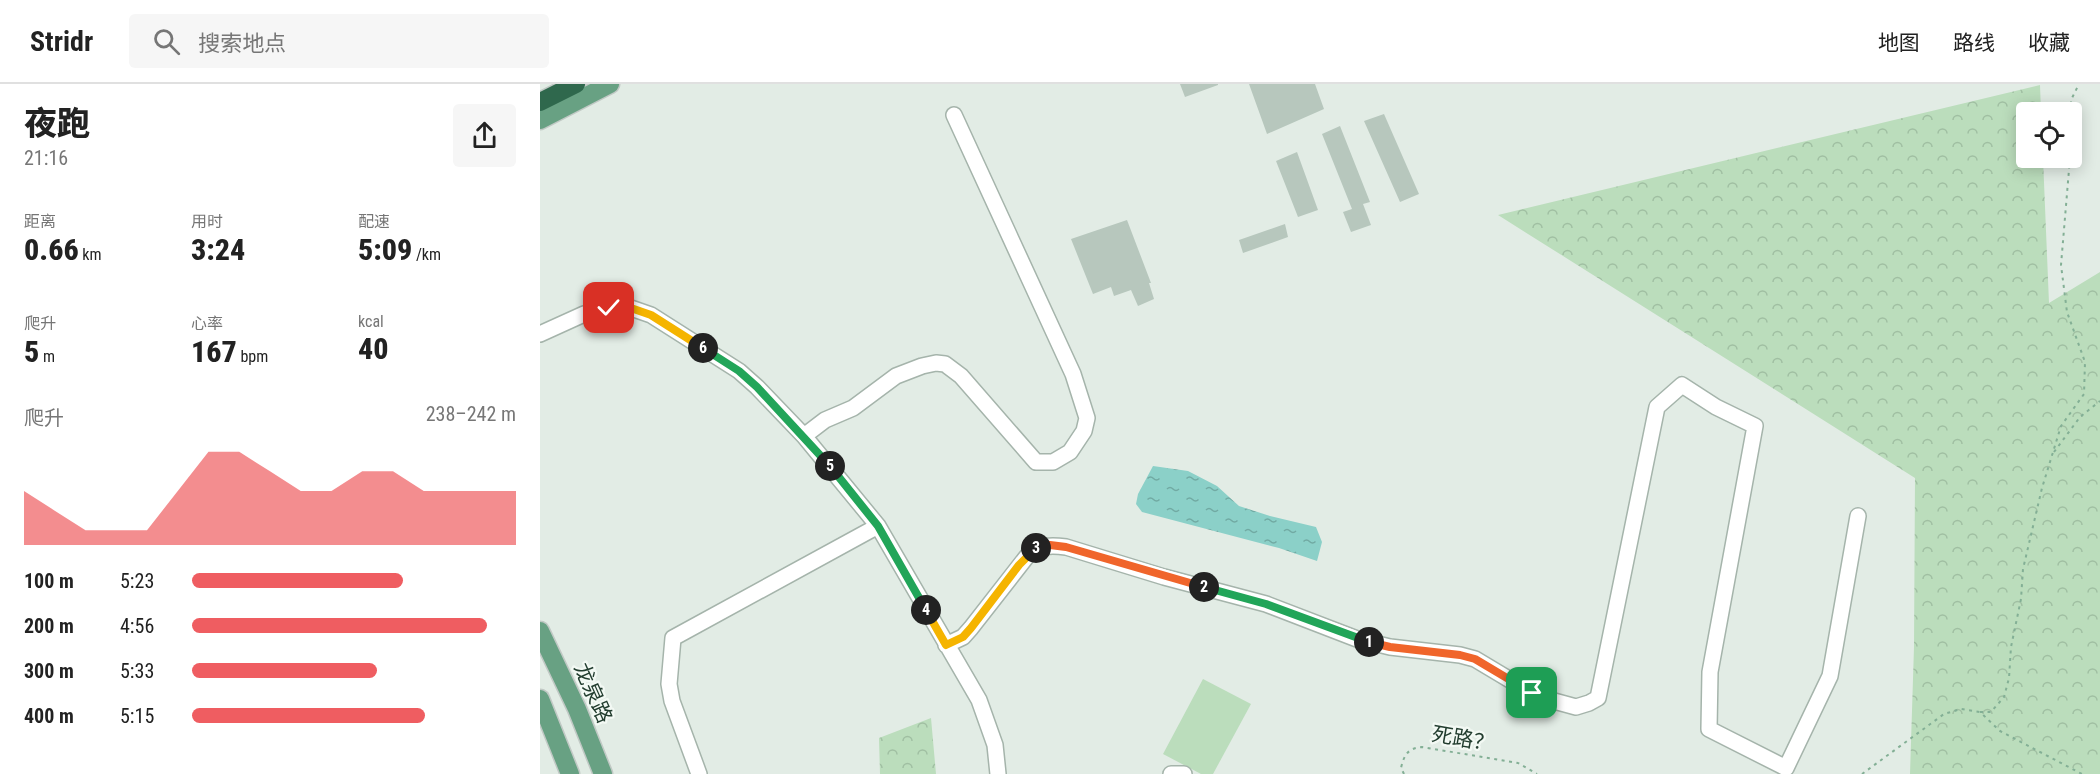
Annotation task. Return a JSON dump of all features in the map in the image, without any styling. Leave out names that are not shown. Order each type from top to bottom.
[{"type":"highway","points":[[540,102],[576,84]]},
{"type":"main road","points":[[540,120],[610,84]]},
{"type":"main road","name":"龙泉路","points":[[540,631],[577,710],[603,774]]},
{"type":"main road","points":[[540,699],[570,774]]},
{"type":"street","points":[[804,436],[825,420],[853,408],[896,376],[936,363],[945,364],[961,376],[1036,462],[1053,462],[1070,452],[1084,431],[1087,418],[1073,374],[954,115]]},
{"type":"street","points":[[540,334],[584,314],[609,308],[628,307],[651,315],[739,371],[804,436],[878,526],[979,700],[995,745],[999,774]]},
{"type":"street","points":[[946,645],[963,637],[1028,555],[1036,548],[1050,545],[1066,547],[1164,577],[1266,604],[1357,639],[1390,647],[1460,655],[1475,659],[1532,693],[1576,706],[1589,703],[1598,698],[1657,407],[1682,385],[1716,407],[1755,426],[1710,672],[1709,729],[1786,768],[1830,676],[1858,516]]},
{"type":"street","points":[[699,774],[672,701],[669,684],[673,638],[878,526]]},
{"type":"street","points":[[1171,774],[1184,774]]},
{"type":"path","points":[[2071,102],[2079,84]]},
{"type":"path","points":[[1862,774],[1944,714],[1961,709],[1991,712],[2004,697],[2021,599],[2023,569],[2052,455],[2061,426],[2084,394],[2085,362],[2067,312],[2061,265],[2069,168]]},
{"type":"path","points":[[2052,455],[2080,417],[2100,401]]},
{"type":"path","points":[[1980,712],[2000,731],[2082,774]]},
{"type":"path","name":"死路？","points":[[1404,774],[1401,768],[1404,755],[1415,747],[1518,763],[1537,774]]},
{"type":"green space","points":[[2040,85],[2041,102],[2016,102],[2016,168],[2043,168],[2049,303],[2100,272],[2100,774],[1910,774],[1914,647],[1915,478],[1498,215]]},
{"type":"green space","points":[[1203,679],[1251,704],[1213,774],[1201,774],[1163,754]]},
{"type":"green space","points":[[931,718],[936,774],[880,774],[879,738]]},
{"type":"water","points":[[1153,466],[1188,471],[1217,486],[1239,506],[1316,527],[1322,542],[1317,561],[1279,548],[1142,512],[1136,504],[1138,494]]},
{"type":"building","points":[[1180,84],[1218,84],[1218,85],[1185,97]]},
{"type":"building","points":[[1249,84],[1315,84],[1324,109],[1267,134]]},
{"type":"building","points":[[1384,114],[1419,194],[1400,202],[1364,121]]},
{"type":"building","points":[[1340,126],[1370,202],[1363,204],[1371,225],[1351,232],[1343,212],[1352,209],[1322,134]]},
{"type":"building","points":[[1297,152],[1318,210],[1298,217],[1276,161]]},
{"type":"building","points":[[1127,220],[1151,283],[1149,283],[1154,299],[1138,306],[1131,290],[1114,296],[1111,287],[1093,294],[1071,239]]},
{"type":"building","points":[[1285,224],[1288,237],[1243,253],[1239,240]]},
{"type":"route","points":[[609,308],[628,307],[651,315],[739,371],[757,387],[833,468],[878,526],[946,645],[963,637],[1028,555],[1036,548],[1050,545],[1066,547],[1164,577],[1266,604],[1357,639],[1390,647],[1460,655],[1475,659],[1532,693]]}]
